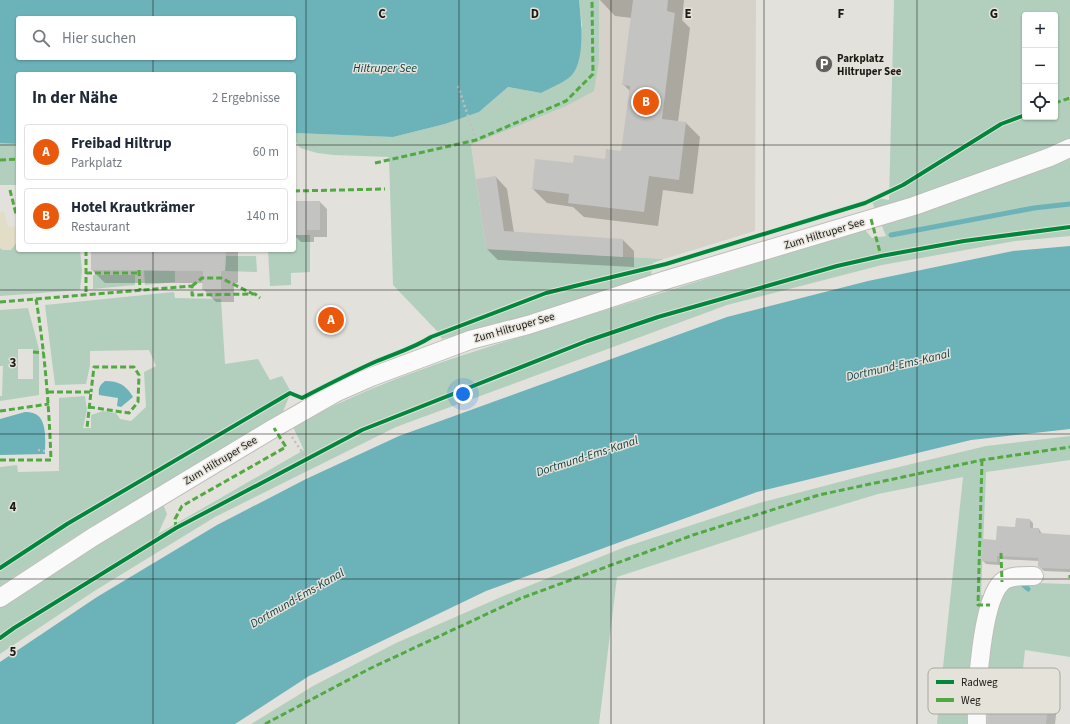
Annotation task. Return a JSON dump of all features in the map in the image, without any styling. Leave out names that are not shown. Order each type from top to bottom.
[{"type":"street","name":"Zum Hiltruper See","points":[[0,598],[93,537],[267,432],[337,392],[371,377],[470,340],[528,325],[666,280],[914,206],[1050,157],[1070,148]]},
{"type":"street","points":[[981,668],[985,622],[994,594],[1002,582],[1010,578],[1034,576]]},
{"type":"street","points":[[977,724],[978,714]]},
{"type":"path","points":[[458,86],[476,140]]},
{"type":"path","points":[[293,438],[306,458]]},
{"type":"path","points":[[38,450],[45,451]]},
{"type":"path","points":[[1001,553],[1002,546]]},
{"type":"shaded area","points":[[599,0],[756,0],[755,231],[664,259],[486,249],[471,145],[564,107],[599,61]]},
{"type":"green space","points":[[579,0],[599,0],[599,61],[594,91],[564,107],[471,145],[486,249],[664,259],[653,263],[651,275],[525,318],[442,339],[436,330],[393,285],[389,157],[317,153],[300,148],[296,142],[296,133],[393,137],[445,124],[479,112],[508,87],[541,93],[582,26]]},
{"type":"green space","points":[[894,0],[1070,0],[1070,236],[1015,241],[882,265],[727,305],[396,427],[215,517],[96,590],[0,654],[0,606],[95,541],[163,504],[167,514],[158,534],[304,450],[293,427],[360,394],[394,380],[500,343],[865,230],[872,238],[886,236],[870,197],[889,200]]},
{"type":"green space","points":[[0,143],[16,144],[16,185],[0,185]]},
{"type":"green space","points":[[296,235],[310,235],[310,272],[291,273],[291,285],[270,286],[268,252],[296,252]]},
{"type":"green space","points":[[16,242],[16,252],[80,252],[82,271],[80,290],[0,296],[0,248],[3,250]]},
{"type":"green space","points":[[226,256],[256,256],[257,272],[225,271]]},
{"type":"green space","points":[[144,270],[175,271],[175,282],[145,285]]},
{"type":"green space","points":[[93,275],[135,275],[135,285],[93,289]]},
{"type":"green space","points":[[174,292],[175,298],[221,299],[225,364],[258,359],[270,380],[282,376],[291,392],[282,414],[78,535],[0,586],[0,467],[17,465],[18,472],[59,471],[59,398],[85,396],[87,410],[83,428],[91,428],[91,415],[103,411],[116,413],[120,419],[131,421],[146,407],[144,372],[156,366],[149,350],[90,351],[90,365],[86,384],[55,385],[45,305]]},
{"type":"green space","points":[[28,308],[39,349],[39,395],[0,401],[0,396],[2,396],[3,366],[0,366],[0,310]],"holes":[[[18,349],[33,349],[33,379],[18,379]]]},
{"type":"green space","points":[[1070,436],[1070,460],[986,472],[981,595],[987,595],[979,668],[943,668],[963,477],[878,494],[782,523],[617,577],[599,724],[251,724],[313,686],[396,643],[501,597],[625,547],[759,503],[986,446]]},
{"type":"green space","points":[[1014,584],[1070,584],[1070,657],[1025,650],[1023,668],[985,668],[989,624],[1005,589]]},
{"type":"green space","points":[[938,714],[974,714],[973,724],[937,724]]},
{"type":"sand","points":[[4,211],[8,227],[16,226],[16,244],[11,250],[3,250],[0,248],[0,213]]},
{"type":"water","name":"Hiltruper See","points":[[0,0],[579,0],[581,50],[576,69],[568,79],[541,93],[508,87],[479,112],[445,124],[393,137],[296,133],[296,72],[16,72],[16,144],[0,143]]},
{"type":"water","name":"Dortmund-Ems-Kanal","points":[[1070,246],[1070,429],[971,440],[757,492],[486,591],[309,676],[235,724],[0,724],[0,662],[97,597],[217,525],[306,479],[399,436],[727,317],[868,281],[1013,251]]},
{"type":"water","points":[[105,381],[122,384],[128,389],[133,397],[121,407],[117,406],[118,398],[99,395],[100,387]]},
{"type":"water","points":[[25,412],[33,413],[42,421],[45,433],[45,454],[0,455],[0,419]]},
{"type":"building","points":[[633,0],[668,0],[667,11],[675,13],[662,119],[686,122],[679,180],[649,176],[644,212],[568,203],[569,194],[532,189],[535,159],[573,163],[574,155],[605,159],[606,149],[621,151],[630,86],[622,85]]},
{"type":"building","points":[[496,176],[504,231],[623,239],[623,257],[486,249],[476,179]]},
{"type":"building","points":[[296,201],[320,201],[320,230],[307,230],[307,235],[296,235]]},
{"type":"building","points":[[91,252],[226,252],[225,271],[221,271],[221,290],[202,290],[203,271],[91,270]]},
{"type":"building","points":[[1016,518],[1030,519],[1030,528],[1039,528],[1039,533],[1070,535],[1070,569],[1040,568],[1038,566],[1038,558],[997,556],[997,562],[982,561],[983,539],[996,540],[997,526],[1015,527]]},
{"type":"building","points":[[987,714],[1047,714],[1046,724],[987,724]]},
{"type":"waterway","points":[[891,235],[1034,208],[1070,204]]},
{"type":"waterway","points":[[1019,581],[1028,589]]},
{"type":"marked path","points":[[375,163],[476,140],[566,101],[593,74],[592,0]]},
{"type":"marked path","points":[[1058,102],[1070,98]]},
{"type":"marked path","points":[[0,160],[16,159]]},
{"type":"marked path","points":[[296,191],[385,189]]},
{"type":"marked path","points":[[10,190],[16,214]]},
{"type":"marked path","points":[[871,219],[881,256]]},
{"type":"marked path","points":[[86,252],[86,295]]},
{"type":"marked path","points":[[139,270],[140,290]]},
{"type":"marked path","points":[[86,273],[139,273]]},
{"type":"marked path","points":[[192,286],[202,278],[221,278],[253,294]]},
{"type":"marked path","points":[[0,302],[192,286],[192,295],[255,294],[260,298]]},
{"type":"marked path","points":[[0,460],[51,460],[46,380],[36,299]]},
{"type":"marked path","points":[[33,352],[44,353]]},
{"type":"marked path","points":[[89,407],[129,413],[138,402],[139,375],[134,367],[94,367],[91,392]]},
{"type":"marked path","points":[[48,392],[91,392],[87,428]]},
{"type":"marked path","points":[[0,411],[49,404]]},
{"type":"marked path","points":[[176,528],[175,519],[182,506],[286,447],[274,428]]},
{"type":"marked path","points":[[265,724],[369,669],[519,599],[693,535],[819,495],[982,460],[1070,447]]},
{"type":"marked path","points":[[982,460],[978,605],[990,605]]},
{"type":"marked path","points":[[1001,553],[1002,582]]},
{"type":"cycle path","points":[[0,568],[67,524],[290,393],[302,398],[377,361],[425,341],[431,337],[546,293],[666,264],[865,203],[903,185],[1001,124],[1022,116]]},
{"type":"cycle path","points":[[0,638],[176,528],[362,430],[587,341],[658,317],[837,266],[881,256],[964,241],[1070,227]]},
{"type":"place","name":"Parkplatz Hiltruper See","points":[[824,64]]},
{"type":"place","name":"Hotel Krautkrämer","points":[[646,102]]},
{"type":"place","name":"Freibad Hiltrup","points":[[331,320]]}]
